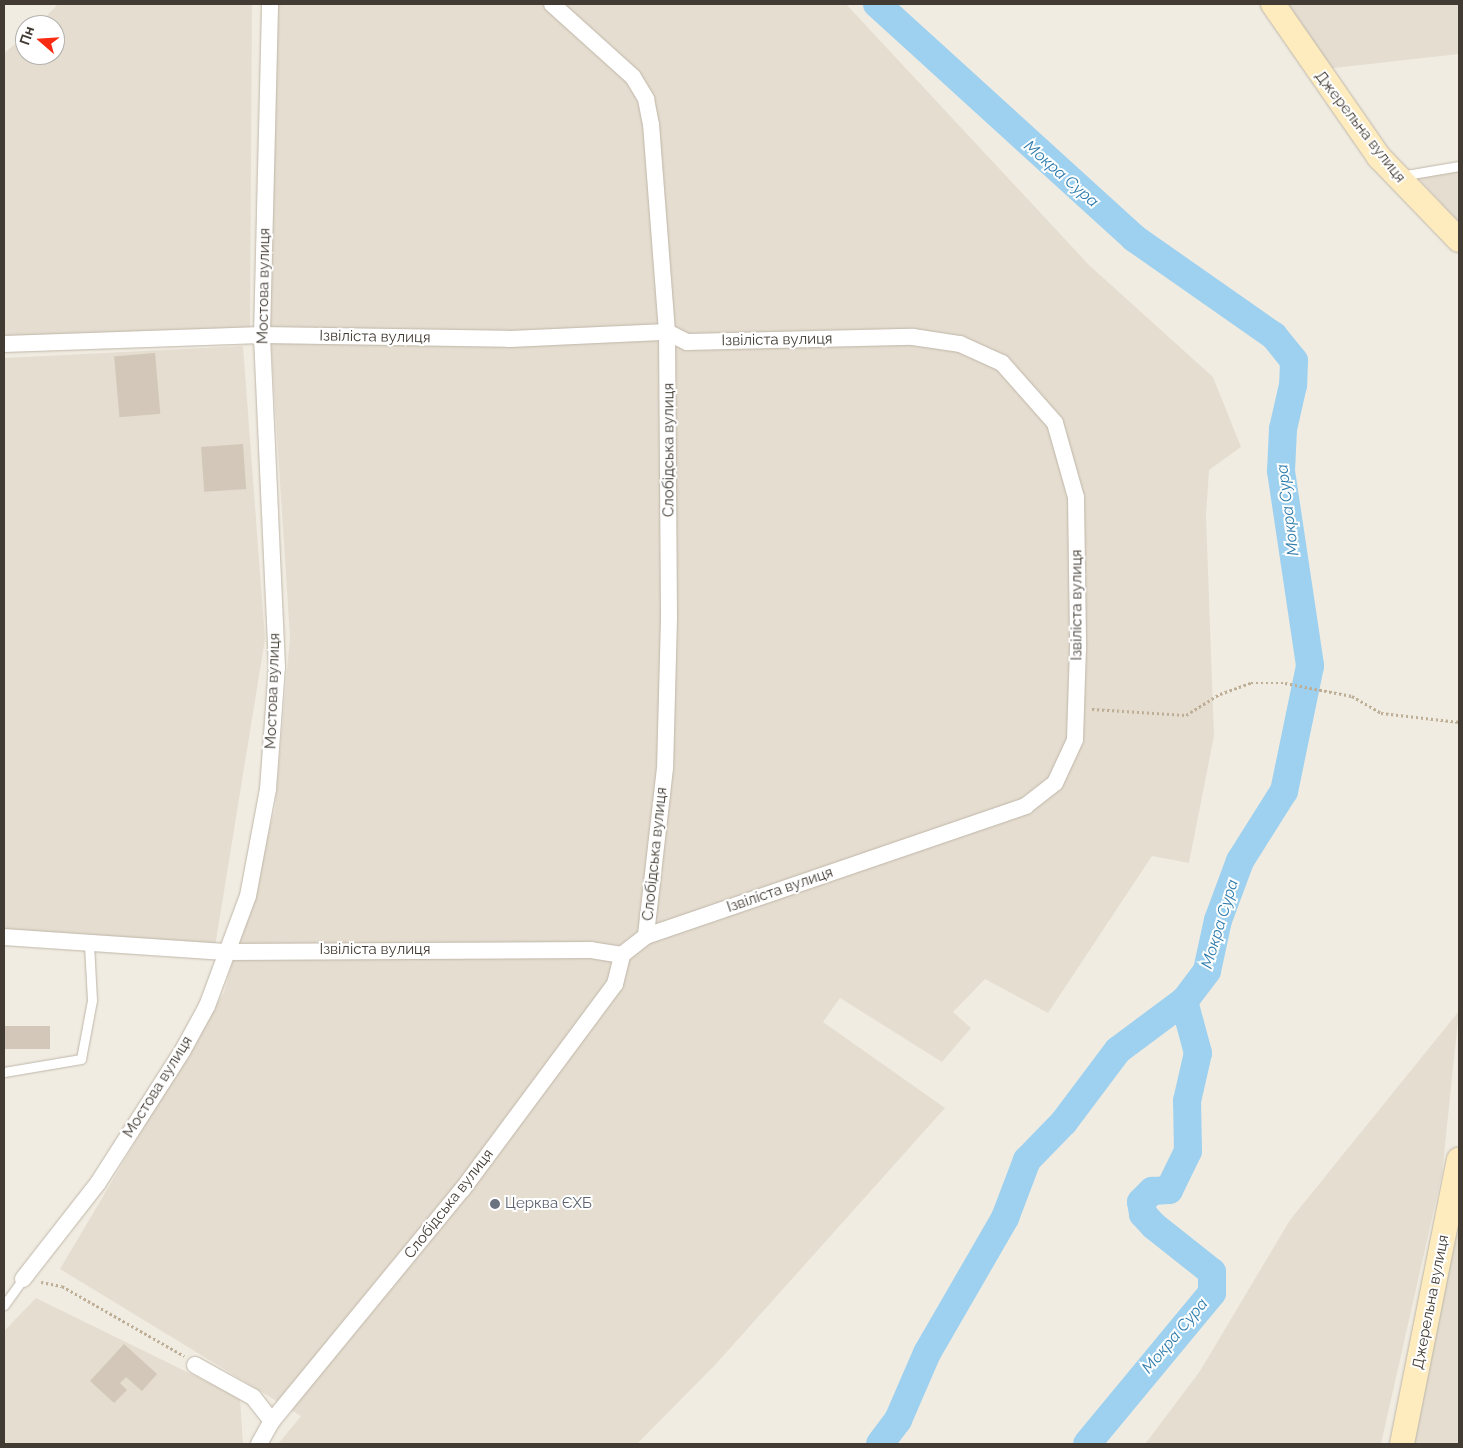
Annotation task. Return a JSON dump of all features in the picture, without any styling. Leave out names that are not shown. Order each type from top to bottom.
[{"type":"street","name":"Мостова вулиця","points":[[23,1279],[98,1183],[183,1050],[206,1006],[225,952],[236,935],[248,896],[266,798],[277,667],[262,335],[270,4]]},
{"type":"street","name":"Слобідська вулиця","points":[[552,4],[634,77],[646,99],[667,332],[665,759],[646,936]]},
{"type":"street","name":"Джерельна вулиця","points":[[1273,4],[1299,47],[1397,176],[1459,240]]},
{"type":"street","name":"Ізвіліста вулиця","points":[[4,344],[262,335],[510,339],[667,332],[687,342],[913,337],[960,344],[1002,363],[1055,423],[1076,497],[1078,712],[1067,763],[1055,783],[1026,806],[646,936],[622,955],[591,950],[225,952],[4,937]]},
{"type":"street","name":"Слобідська вулиця","points":[[259,1444],[272,1421],[462,1190],[615,984],[622,955]]},
{"type":"street","name":"Джерельна вулиця","points":[[1402,1444],[1459,1160]]},
{"type":"street","points":[[195,1364],[252,1397],[272,1421]]},
{"type":"lane","points":[[1397,176],[1459,166]]},
{"type":"lane","points":[[4,1072],[81,1059],[92,1000],[89,944]]},
{"type":"lane","name":"Мостова вулиця","points":[[4,1305],[23,1279]]},
{"type":"path","points":[[1078,712],[1099,707],[1186,715],[1220,694],[1251,683],[1285,683],[1352,696],[1381,713],[1459,722]]},
{"type":"path","points":[[23,1279],[62,1286],[158,1337],[195,1364]]},
{"type":"shaded area","points":[[58,4],[252,4],[250,331],[4,341],[4,53],[15,44],[15,65],[65,65],[65,15],[48,15]]},
{"type":"shaded area","points":[[277,4],[846,4],[1089,265],[1213,377],[1241,447],[1209,470],[1206,516],[1214,736],[1189,863],[1152,856],[1048,1013],[985,979],[953,1012],[971,1028],[942,1062],[840,998],[823,1022],[945,1108],[716,1364],[637,1444],[278,1444],[301,1416],[60,1269],[224,992],[275,809],[290,637],[270,327]]},
{"type":"shaded area","points":[[1284,4],[1459,4],[1459,54],[1325,69]]},
{"type":"shaded area","points":[[1459,162],[1459,222],[1416,176]]},
{"type":"shaded area","points":[[243,346],[265,639],[215,947],[4,931],[4,358]]},
{"type":"shaded area","points":[[1459,1011],[1442,1174],[1381,1444],[1145,1444],[1200,1371],[1290,1220]]},
{"type":"shaded area","points":[[1459,1182],[1459,1444],[1408,1444]]},
{"type":"shaded area","points":[[36,1298],[240,1398],[243,1444],[4,1444],[4,1331]]},
{"type":"building","points":[[155,353],[160,414],[119,417],[114,357]]},
{"type":"building","points":[[243,444],[246,489],[204,492],[201,447]]},
{"type":"building","points":[[4,1026],[50,1026],[50,1049],[4,1049]]},
{"type":"building","points":[[124,1344],[157,1374],[142,1391],[126,1377],[120,1383],[127,1390],[114,1403],[90,1381]]},
{"type":"waterway","name":"Мокра Сура","points":[[877,4],[1134,238],[1274,336],[1294,361],[1293,385],[1283,429],[1281,471],[1310,666],[1284,791],[1240,861],[1218,920],[1207,971],[1184,1001],[1118,1050],[1064,1122],[1027,1160],[1005,1218],[927,1353],[898,1420],[880,1444]]},
{"type":"waterway","name":"Мокра Сура","points":[[1087,1444],[1212,1293],[1212,1272],[1154,1226],[1143,1214],[1141,1202],[1152,1191],[1169,1190],[1188,1151],[1187,1101],[1198,1053],[1184,1001]]},
{"type":"place","name":"Церква ЄХБ","points":[[495,1204]]}]
